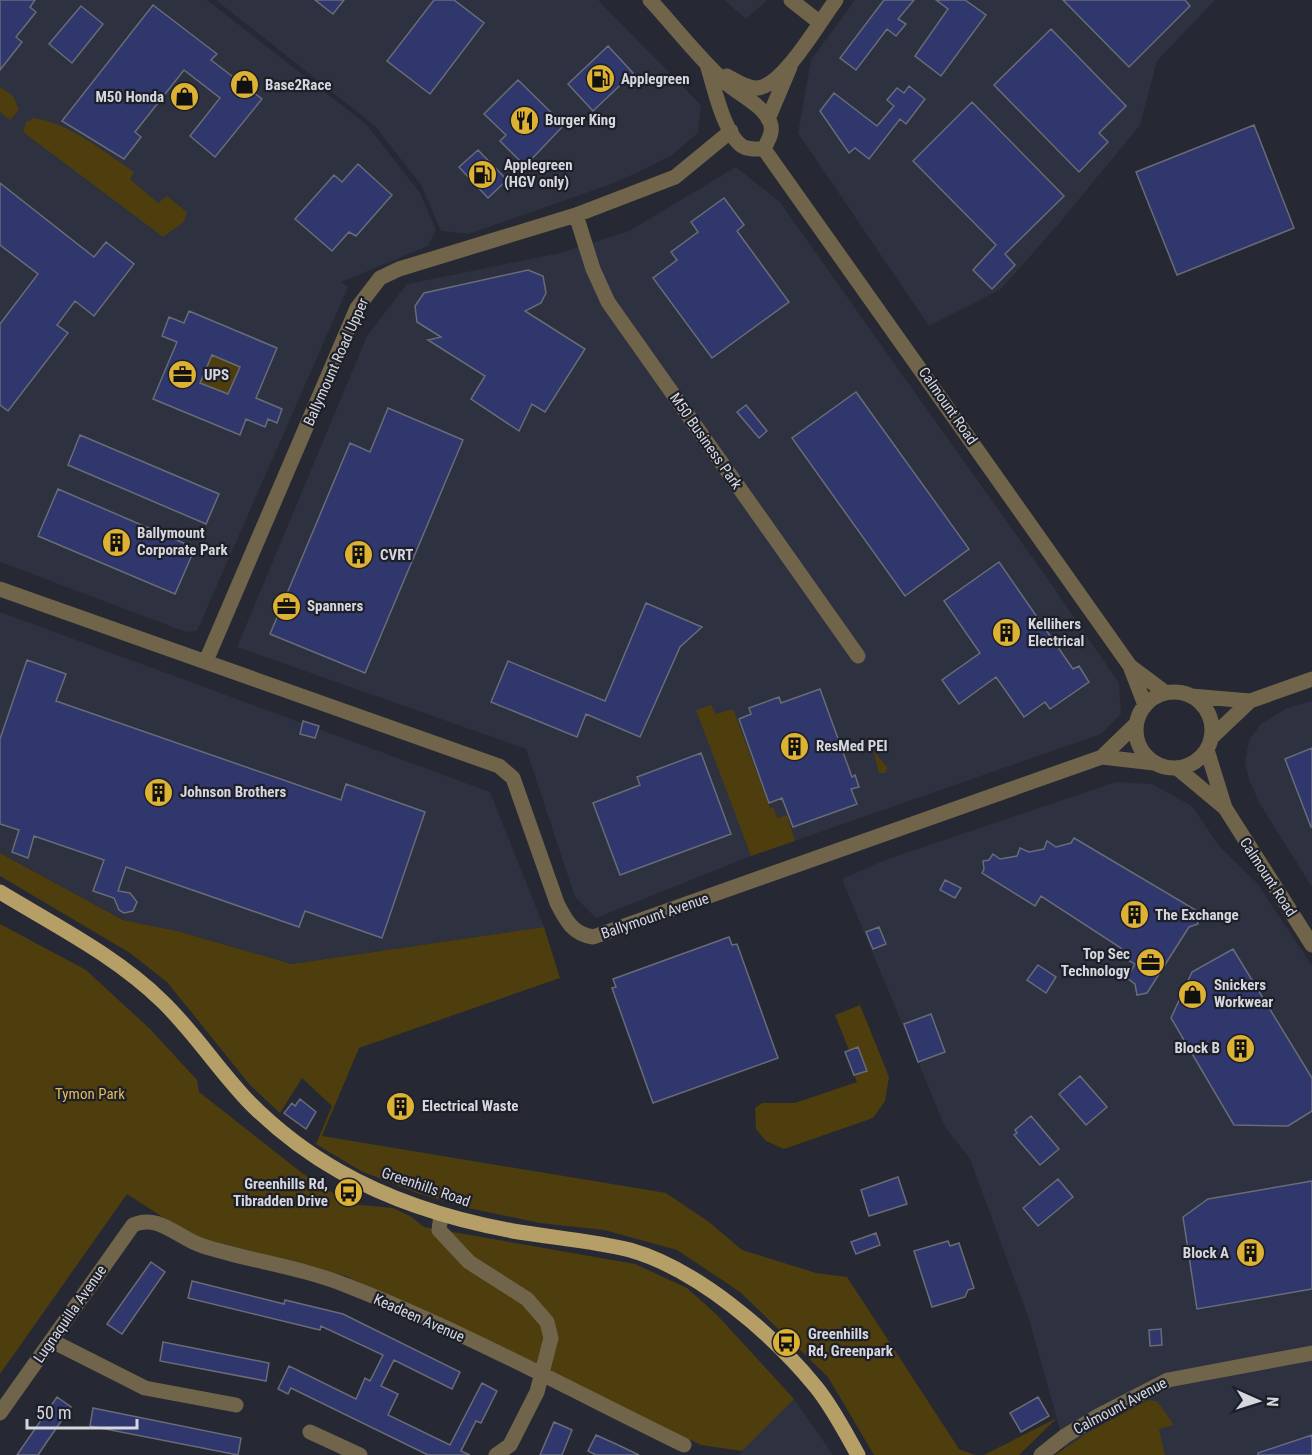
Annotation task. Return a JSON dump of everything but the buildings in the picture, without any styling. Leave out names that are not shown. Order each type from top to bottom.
[{"type":"main road","name":"Greenhills Road","points":[[0,892],[98,951],[138,980],[186,1026],[250,1102],[304,1149],[339,1171],[389,1196],[441,1215],[483,1225],[630,1250],[684,1272],[745,1318],[787,1356],[831,1408],[858,1455]]},
{"type":"street","points":[[650,0],[707,64],[725,82],[758,107],[768,119],[771,134],[764,148],[745,147],[738,142],[731,131],[707,64]]},
{"type":"street","points":[[791,0],[819,22]]},
{"type":"street","points":[[768,119],[793,61],[836,0]]},
{"type":"street","points":[[707,64],[737,82],[760,88],[793,61]]},
{"type":"street","name":"Ballymount Road Upper","points":[[206,661],[357,308],[380,278],[407,266],[576,215],[675,177],[731,131]]},
{"type":"street","name":"Calmount Road","points":[[764,148],[786,175],[1130,666],[1145,705]]},
{"type":"street","name":"M50 Business Park","points":[[576,215],[593,269],[608,302],[858,656]]},
{"type":"street","points":[[0,589],[206,661]]},
{"type":"street","name":"Ballymount Avenue","points":[[206,661],[499,765],[513,778],[557,903],[566,922],[584,936],[593,937],[1101,757],[1136,724]]},
{"type":"street","name":"Calmount Road","points":[[1130,666],[1166,693]]},
{"type":"street","points":[[1250,701],[1194,762],[1177,768],[1154,763],[1139,747],[1136,724],[1145,705],[1166,693],[1179,692],[1191,696],[1250,701],[1312,679]]},
{"type":"street","points":[[1191,696],[1208,713],[1209,744]]},
{"type":"street","name":"Calmount Road","points":[[1209,744],[1225,808]]},
{"type":"street","name":"Ballymount Avenue","points":[[1101,757],[1154,763]]},
{"type":"street","name":"Calmount Road","points":[[1177,768],[1225,808],[1312,945]]},
{"type":"street","points":[[441,1215],[440,1230],[452,1246],[469,1263],[527,1299],[547,1322],[551,1338],[537,1392],[510,1445],[496,1455]]},
{"type":"street","name":"Keadeen Avenue","points":[[143,1220],[158,1223],[200,1246],[346,1285],[684,1445]]},
{"type":"street","name":"Lugnaquilla Avenue","points":[[0,1413],[133,1225],[143,1220]]},
{"type":"street","points":[[52,1341],[145,1388],[236,1405]]},
{"type":"street","name":"Calmount Avenue","points":[[1041,1455],[1065,1436],[1098,1416],[1168,1380],[1312,1353]]},
{"type":"street","points":[[310,1432],[360,1455]]},
{"type":"shaded area","points":[[0,0],[207,0],[367,125],[420,193],[436,230],[428,246],[341,282],[348,287],[197,631],[186,632],[0,562]]},
{"type":"shaded area","points":[[216,0],[598,0],[701,105],[698,133],[671,156],[617,182],[469,234],[441,231],[421,185],[375,126]]},
{"type":"shaded area","points":[[724,0],[768,0],[746,19]]},
{"type":"shaded area","points":[[855,0],[1215,0],[1157,61],[1140,125],[1062,220],[1001,289],[929,326],[798,133],[811,60]]},
{"type":"shaded area","points":[[736,167],[779,201],[1054,588],[1119,683],[1121,714],[1101,734],[751,856],[596,918],[575,897],[526,749],[237,647],[367,336],[407,284],[560,253],[629,231]]},
{"type":"shaded area","points":[[0,612],[490,792],[544,927],[292,964],[177,931],[123,920],[0,853]]},
{"type":"shaded area","points":[[1312,701],[1312,887],[1260,804],[1249,780],[1245,762],[1249,740],[1261,724],[1287,708]]},
{"type":"shaded area","points":[[1116,782],[1152,784],[1192,806],[1220,847],[1257,883],[1312,966],[1312,1455],[1067,1455],[1029,1319],[970,1159],[945,1127],[842,879],[885,860]]},
{"type":"shaded area","points":[[794,1399],[833,1455],[740,1455],[742,1451]]},
{"type":"green space","points":[[0,87],[13,96],[19,110],[10,120],[0,112]]},
{"type":"green space","points":[[33,118],[46,120],[72,131],[111,156],[134,172],[130,179],[158,203],[167,196],[187,212],[184,222],[163,237],[23,132],[26,122]]},
{"type":"green space","points":[[212,355],[240,367],[228,394],[200,383]]},
{"type":"green space","points":[[711,705],[716,714],[733,709],[770,808],[774,808],[777,818],[787,815],[795,841],[751,856],[696,710]]},
{"type":"green space","points":[[873,750],[888,768],[885,773],[879,773]]},
{"type":"green space","points":[[0,853],[123,920],[177,931],[292,964],[544,927],[560,978],[359,1048],[322,1136],[666,1193],[709,1222],[742,1250],[816,1273],[847,1277],[959,1449],[975,1455],[874,1455],[828,1377],[740,1292],[677,1250],[604,1230],[540,1223],[468,1208],[417,1193],[361,1171],[316,1144],[332,1106],[302,1078],[280,1113],[250,1085],[167,982],[130,953],[0,876]]},
{"type":"green space","name":"Tymon Park","points":[[0,924],[86,970],[149,1028],[197,1080],[199,1092],[302,1173],[350,1204],[393,1208],[410,1216],[424,1227],[635,1264],[687,1288],[717,1315],[794,1399],[742,1451],[701,1445],[346,1276],[192,1236],[127,1194],[0,1374]]},
{"type":"green space","points":[[860,1005],[889,1077],[885,1101],[873,1118],[784,1149],[766,1141],[756,1129],[755,1108],[762,1103],[795,1103],[857,1082],[854,1075],[866,1071],[858,1047],[849,1050],[835,1015]]},
{"type":"green space","points":[[1148,1400],[1157,1401],[1174,1425],[1159,1429],[1165,1455],[1055,1455],[1089,1432]]},
{"type":"green space","points":[[1057,1418],[1019,1455],[984,1455]]},
{"type":"place","name":"Applegreen","points":[[600,79]]},
{"type":"place","name":"Base2Race","points":[[244,85]]},
{"type":"place","name":"M50 Honda","points":[[185,97]]},
{"type":"place","name":"Burger King","points":[[524,120]]},
{"type":"place","name":"Applegreen (HGV only)","points":[[483,174]]},
{"type":"place","name":"UPS","points":[[183,375]]},
{"type":"place","name":"Ballymount Corporate Park","points":[[116,542]]},
{"type":"place","name":"CVRT","points":[[359,555]]},
{"type":"place","name":"Spanners","points":[[286,606]]},
{"type":"place","name":"Kellihers Electrical","points":[[1007,633]]},
{"type":"place","name":"ResMed PEI","points":[[795,746]]},
{"type":"place","name":"Johnson Brothers","points":[[159,792]]},
{"type":"place","name":"The Exchange","points":[[1134,915]]},
{"type":"place","name":"Top Sec Technology","points":[[1151,963]]},
{"type":"place","name":"Snickers Workwear","points":[[1193,994]]},
{"type":"place","name":"Block B","points":[[1241,1048]]},
{"type":"place","name":"Electrical Waste","points":[[401,1106]]},
{"type":"place","name":"Greenhills Rd, Tibradden Drive","points":[[349,1193]]},
{"type":"place","name":"Block A","points":[[1250,1253]]},
{"type":"place","name":"Greenhills Rd, Greenpark","points":[[787,1343]]}]
